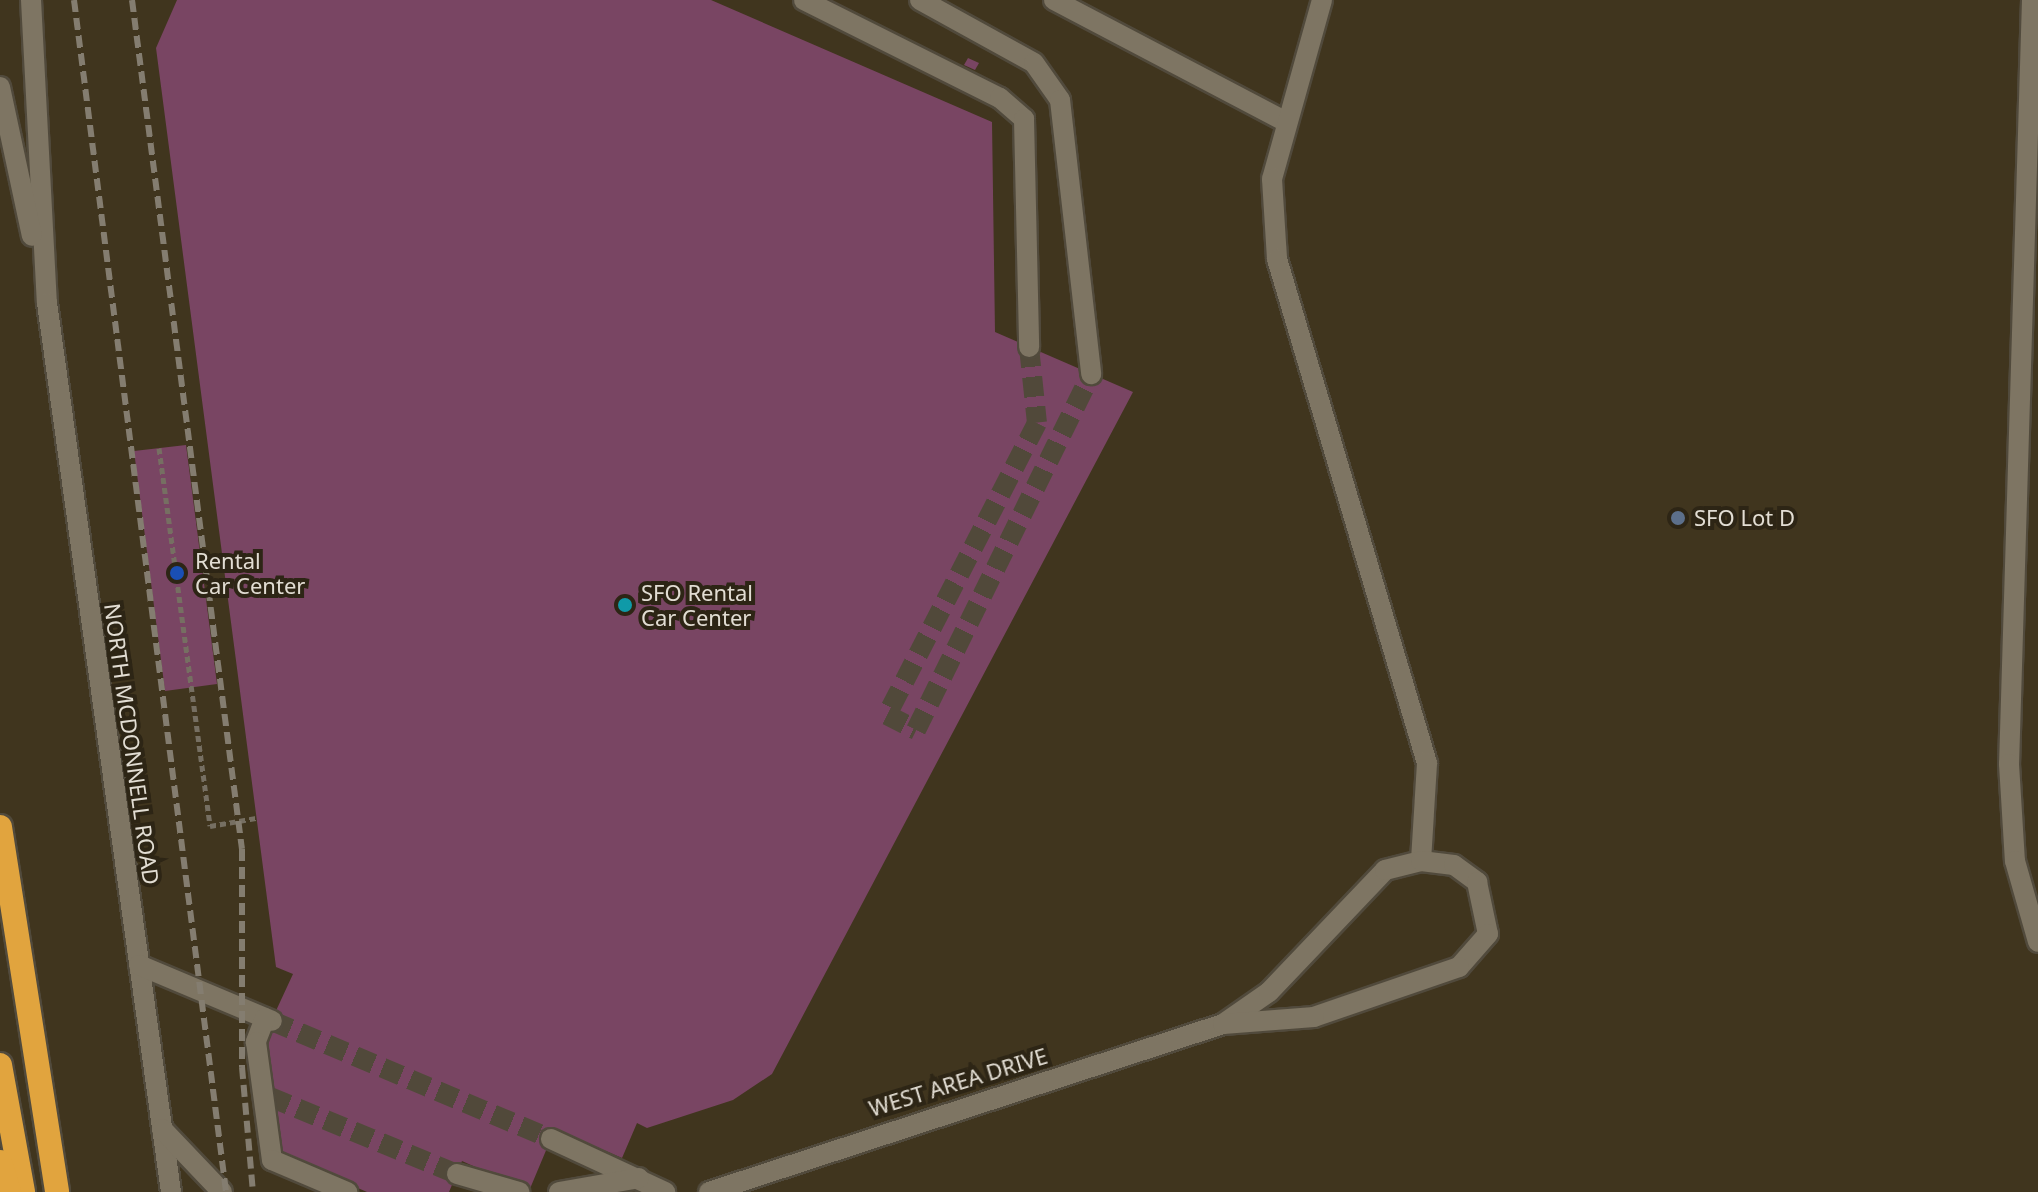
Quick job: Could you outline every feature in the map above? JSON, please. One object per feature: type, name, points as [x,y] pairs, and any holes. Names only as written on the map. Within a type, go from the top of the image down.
[{"type":"highway","points":[[0,827],[57,1192]]},
{"type":"highway","points":[[0,1065],[23,1192]]},
{"type":"highway","points":[[0,1162],[9,1192]]},
{"type":"street","name":"NORTH MCDONNELL ROAD","points":[[31,0],[47,303]]},
{"type":"street","points":[[804,0],[1000,98],[1024,119],[1029,347]]},
{"type":"street","points":[[920,0],[1034,63],[1060,100],[1091,374]]},
{"type":"street","points":[[1054,0],[1284,121]]},
{"type":"street","points":[[1322,0],[1284,121],[1272,179],[1277,259],[1427,763],[1421,861]]},
{"type":"street","points":[[2032,0],[2009,764],[2015,861],[2038,942]]},
{"type":"street","name":"NORTH MCDONNELL ROAD","points":[[0,87],[47,303],[171,1192]]},
{"type":"street","name":"WEST AREA DRIVE","points":[[709,1192],[1223,1024],[1314,1017],[1429,981],[1471,959],[1488,934],[1477,882],[1454,865],[1421,861],[1385,870],[1269,992],[1223,1024]]},
{"type":"street","points":[[139,965],[268,1019],[256,1042],[266,1095],[272,1160],[347,1192]]},
{"type":"street","points":[[162,1129],[222,1192]]},
{"type":"street","points":[[551,1139],[665,1192]]},
{"type":"street","points":[[457,1174],[519,1192]]},
{"type":"street","points":[[559,1192],[639,1178]]},
{"type":"path","points":[[159,448],[210,826],[256,818]]},
{"type":"shaded area","points":[[0,0],[2038,0],[2038,1192],[9,1192],[0,1130]]},
{"type":"building","name":"SFO Rental Car Center","points":[[177,0],[711,0],[992,122],[995,332],[1133,392],[772,1074],[733,1100],[647,1128],[637,1123],[622,1158],[555,1129],[529,1191],[462,1161],[449,1192],[367,1192],[277,1153],[262,1041],[293,974],[276,967],[156,48]]},
{"type":"building","points":[[968,58],[979,63],[975,70],[964,65]]},
{"type":"building","points":[[186,445],[217,684],[165,691],[134,451]]},
{"type":"tunnel","points":[[1029,347],[1037,423],[887,715],[916,730],[1091,374]]},
{"type":"tunnel","points":[[272,1021],[551,1139]]},
{"type":"tunnel","points":[[270,1097],[457,1174]]},
{"type":"railway","points":[[74,0],[226,1192]]},
{"type":"railway","points":[[132,0],[242,849],[242,1067],[253,1192]]},
{"type":"place","name":"SFO Lot D","points":[[1678,518]]},
{"type":"place","name":"Rental Car Center","points":[[177,573]]},
{"type":"place","name":"SFO Rental Car Center","points":[[625,605]]}]
